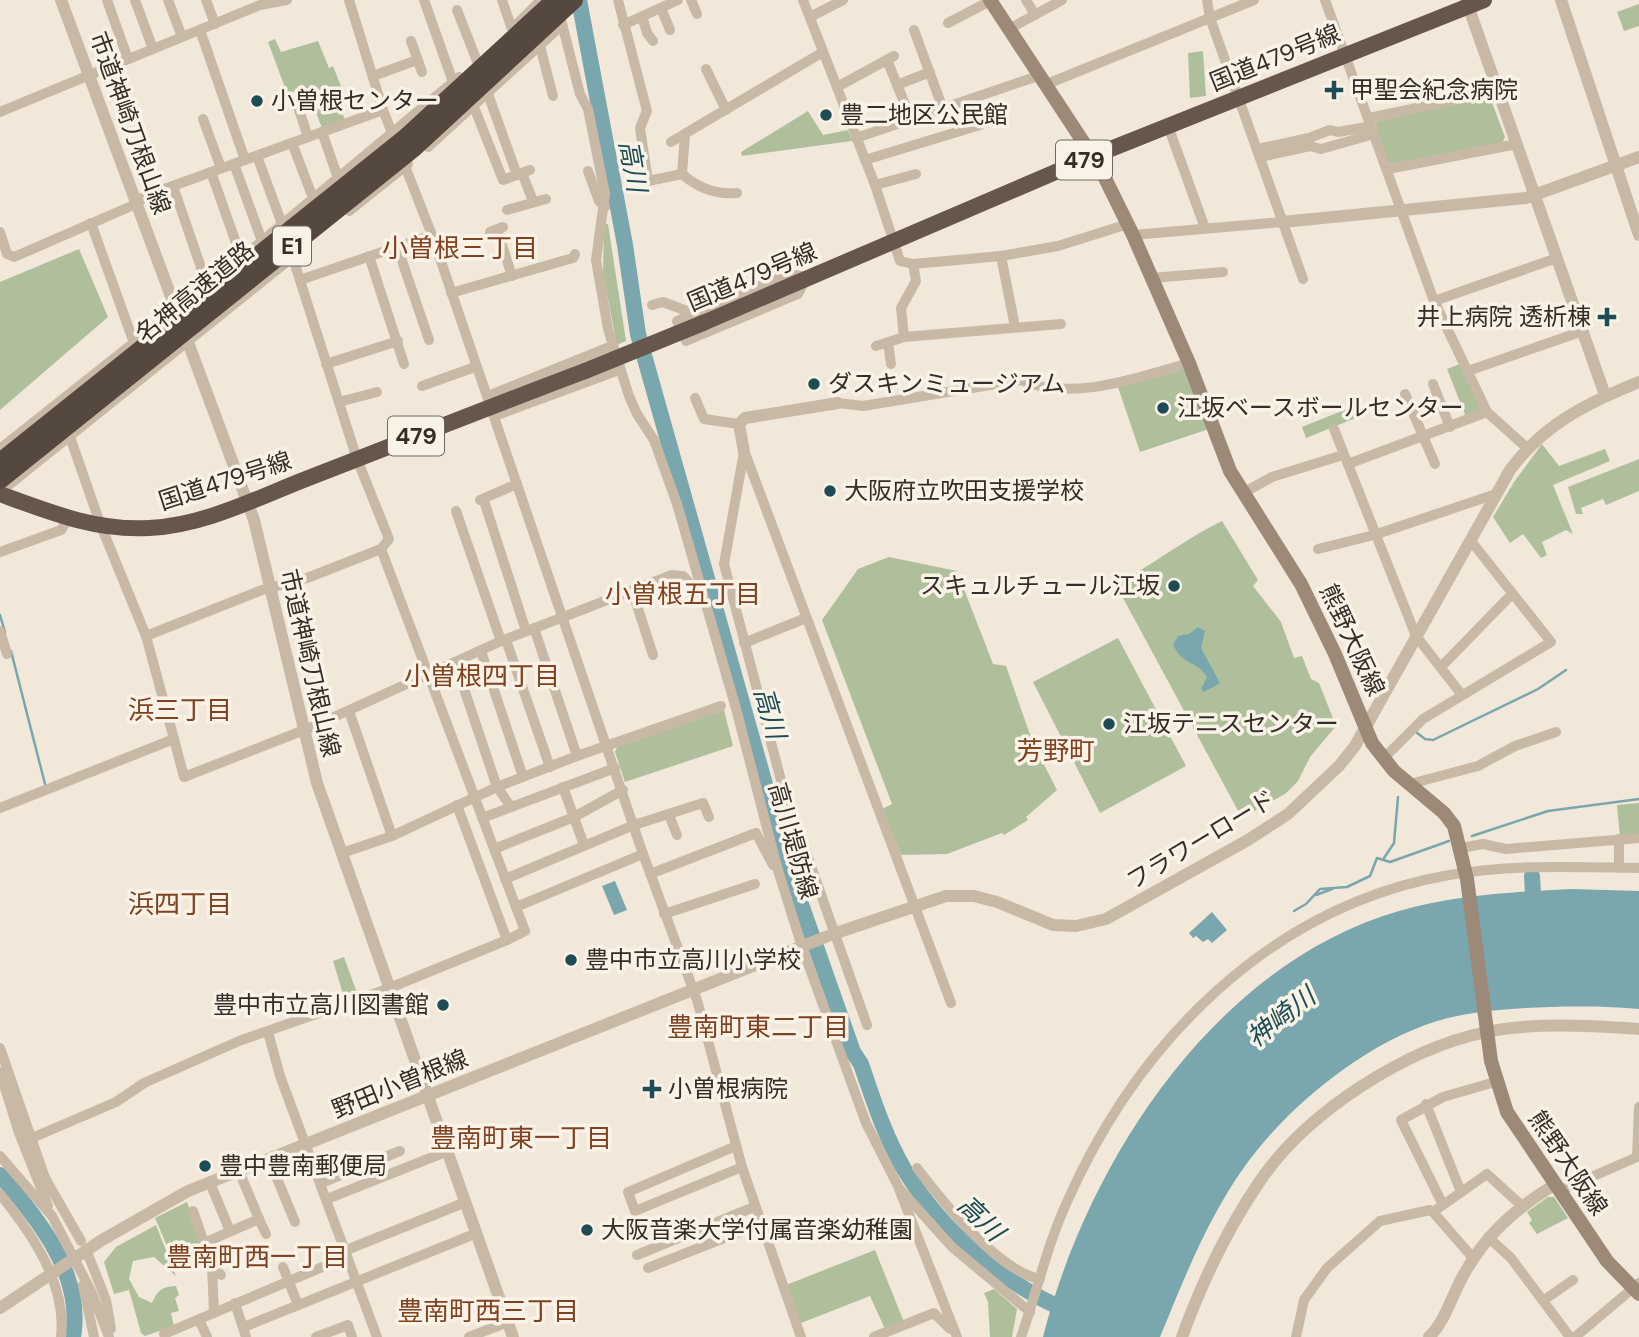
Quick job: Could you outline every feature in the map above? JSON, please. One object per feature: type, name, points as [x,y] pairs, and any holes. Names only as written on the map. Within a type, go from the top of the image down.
[{"type":"highway","name":"名神高速道路","points":[[0,462],[405,138],[556,0]]},
{"type":"highway","name":"名神高速道路","points":[[0,480],[414,148],[574,0]]},
{"type":"highway","name":"国道479号線","points":[[0,493],[24,506],[101,526],[164,527],[196,520],[584,370],[699,318],[807,277],[1093,156],[1467,3],[1484,0]]},
{"type":"highway","name":"国道479号線","points":[[0,505],[24,506]]},
{"type":"main road","name":"熊野大阪線","points":[[990,1],[1093,156],[1130,230],[1189,363],[1230,471],[1301,584],[1372,743],[1383,759],[1444,813],[1454,826],[1467,876],[1495,1082],[1517,1132],[1607,1261],[1637,1288]]},
{"type":"street","name":"市道神崎刀根山線","points":[[61,0],[247,502],[272,586],[317,783],[513,1337]]},
{"type":"street","points":[[107,0],[128,59]]},
{"type":"street","points":[[135,0],[153,49]]},
{"type":"street","points":[[168,0],[182,37]]},
{"type":"street","points":[[206,0],[215,24]]},
{"type":"street","points":[[0,112],[215,24],[259,2],[287,0]]},
{"type":"street","points":[[348,0],[383,110],[432,235],[475,367],[692,991],[754,1207],[801,1337]]},
{"type":"street","points":[[424,0],[453,82]]},
{"type":"street","points":[[502,0],[512,29]]},
{"type":"street","points":[[0,449],[392,134],[477,61],[541,0]]},
{"type":"street","name":"高川堤防線","points":[[556,0],[580,94],[588,109],[605,207],[596,260],[612,346],[637,414],[654,440],[704,598],[777,867],[802,947],[866,1123],[899,1188],[952,1247],[1030,1311]]},
{"type":"street","points":[[618,0],[647,111],[640,128],[648,181],[682,174]]},
{"type":"street","points":[[623,25],[678,0]]},
{"type":"street","points":[[691,0],[697,14]]},
{"type":"street","points":[[803,0],[865,160],[900,261],[913,264],[1001,256],[1058,247],[1130,230],[1282,222],[1535,197],[1639,158]]},
{"type":"street","points":[[810,18],[844,0]]},
{"type":"street","points":[[1027,0],[1035,15]]},
{"type":"street","points":[[1009,29],[1062,0]]},
{"type":"street","points":[[1207,0],[1210,18],[1303,279]]},
{"type":"street","points":[[856,138],[943,108],[1044,80],[1254,0]]},
{"type":"street","points":[[1325,0],[1434,301],[1487,412],[1527,448]]},
{"type":"street","points":[[1561,0],[1639,235]]},
{"type":"street","points":[[948,23],[990,1]]},
{"type":"street","points":[[1467,3],[1605,395]]},
{"type":"street","points":[[661,8],[670,30]]},
{"type":"street","points":[[457,10],[477,61]]},
{"type":"street","points":[[642,16],[647,33],[653,41]]},
{"type":"street","points":[[0,493],[406,166],[562,25]]},
{"type":"street","points":[[200,30],[245,160]]},
{"type":"street","points":[[914,30],[943,108]]},
{"type":"street","points":[[411,41],[422,72]]},
{"type":"street","points":[[540,46],[553,96]]},
{"type":"street","points":[[671,142],[823,52]]},
{"type":"street","points":[[836,87],[890,58],[897,85],[911,119]]},
{"type":"street","points":[[373,76],[417,60]]},
{"type":"street","points":[[706,69],[726,110]]},
{"type":"street","points":[[897,85],[930,72]]},
{"type":"street","points":[[1259,153],[1329,130],[1338,132],[1372,126],[1498,91]]},
{"type":"street","points":[[488,94],[533,201]]},
{"type":"street","points":[[296,101],[308,137]]},
{"type":"street","points":[[474,107],[503,180],[523,173]]},
{"type":"street","points":[[0,232],[7,254],[14,257],[136,204],[145,196],[383,110]]},
{"type":"street","points":[[203,119],[221,168]]},
{"type":"street","points":[[865,160],[981,125]]},
{"type":"street","points":[[1168,126],[1205,228]]},
{"type":"street","points":[[1259,153],[1310,146],[1321,149],[1372,126]]},
{"type":"street","points":[[322,132],[338,178]]},
{"type":"street","points":[[685,134],[682,174],[691,183],[720,194],[737,192]]},
{"type":"street","points":[[292,143],[313,198]]},
{"type":"street","points":[[1388,169],[1517,144]]},
{"type":"street","points":[[146,636],[272,586],[307,578],[381,549],[389,539],[357,459],[282,224],[257,156]]},
{"type":"street","points":[[234,164],[262,241]]},
{"type":"street","points":[[588,171],[599,201],[605,207]]},
{"type":"street","points":[[211,172],[242,257]]},
{"type":"street","points":[[874,185],[916,174]]},
{"type":"street","points":[[173,186],[207,285]]},
{"type":"street","points":[[507,210],[546,199]]},
{"type":"street","points":[[91,223],[134,342]]},
{"type":"street","points":[[496,230],[512,276]]},
{"type":"street","points":[[300,279],[432,235]]},
{"type":"street","points":[[397,247],[429,341]]},
{"type":"street","points":[[451,293],[573,258],[575,254]]},
{"type":"street","points":[[369,256],[404,364]]},
{"type":"street","points":[[1001,256],[1015,327]]},
{"type":"street","points":[[1434,301],[1556,258]]},
{"type":"street","points":[[904,337],[901,308],[916,281],[913,264]]},
{"type":"street","points":[[1152,278],[1223,272]]},
{"type":"street","points":[[699,318],[677,321],[686,341],[797,294],[807,277]]},
{"type":"street","points":[[652,305],[663,302],[699,318]]},
{"type":"street","points":[[876,346],[904,337],[1061,324]]},
{"type":"street","points":[[1468,372],[1583,331]]},
{"type":"street","points":[[326,364],[398,341]]},
{"type":"street","points":[[888,342],[891,364]]},
{"type":"street","points":[[489,407],[493,394],[612,346]]},
{"type":"street","points":[[739,424],[745,418],[838,403],[863,406],[1020,380],[1042,389],[1116,383],[1189,363]]},
{"type":"street","points":[[422,386],[475,367]]},
{"type":"street","points":[[489,407],[500,414],[619,370]]},
{"type":"street","name":"フラワーロード","points":[[833,934],[946,896],[975,897],[998,902],[1032,919],[1053,925],[1076,926],[1106,919],[1248,840],[1288,814],[1339,766],[1366,726],[1496,494],[1527,448],[1569,413],[1639,382]]},
{"type":"street","points":[[1433,384],[1450,427]]},
{"type":"street","points":[[339,402],[377,392]]},
{"type":"street","points":[[1405,394],[1435,464]]},
{"type":"street","points":[[695,398],[704,419],[739,424]]},
{"type":"street","points":[[1243,493],[1272,477],[1423,437],[1487,412]]},
{"type":"street","points":[[739,424],[744,452],[912,906],[951,1003]]},
{"type":"street","points":[[1334,429],[1416,636],[1462,695]]},
{"type":"street","points":[[70,436],[101,526],[146,636],[184,777],[303,731],[503,641],[672,575],[683,576],[704,598]]},
{"type":"street","points":[[744,452],[724,564],[782,784],[867,1025]]},
{"type":"street","points":[[517,484],[483,502],[577,756]]},
{"type":"street","points":[[1318,549],[1374,535],[1496,494]]},
{"type":"street","points":[[456,511],[550,767]]},
{"type":"street","points":[[0,552],[61,530],[68,519]]},
{"type":"street","points":[[1383,759],[1423,719],[1551,642],[1471,541]]},
{"type":"street","points":[[32,1138],[116,1102],[144,1083],[239,1041],[390,987],[525,931],[381,549]]},
{"type":"street","points":[[632,590],[653,655]]},
{"type":"street","points":[[1441,667],[1512,594]]},
{"type":"street","points":[[744,643],[807,618]]},
{"type":"street","points":[[0,631],[7,654]]},
{"type":"street","points":[[481,651],[523,777]]},
{"type":"street","points":[[455,662],[497,787],[511,807]]},
{"type":"street","points":[[342,853],[392,836],[497,787],[721,706]]},
{"type":"street","points":[[349,711],[392,836]]},
{"type":"street","points":[[1410,784],[1478,766],[1515,746],[1556,732]]},
{"type":"street","points":[[0,808],[174,739]]},
{"type":"street","points":[[482,818],[615,768]]},
{"type":"street","points":[[563,788],[584,845]]},
{"type":"street","points":[[494,849],[574,817],[623,790]]},
{"type":"street","points":[[505,879],[634,825],[703,803],[709,817]]},
{"type":"street","points":[[457,805],[507,940]]},
{"type":"street","points":[[669,815],[677,835]]},
{"type":"street","points":[[650,874],[756,833],[766,856],[777,867]]},
{"type":"street","points":[[1461,848],[1483,844],[1507,849],[1639,838]]},
{"type":"street","points":[[1619,839],[1619,868]]},
{"type":"street","points":[[516,907],[643,854]]},
{"type":"street","points":[[1021,1337],[1067,1202],[1121,1100],[1162,1046],[1205,1000],[1246,964],[1320,917],[1398,887],[1467,876],[1639,868]]},
{"type":"street","points":[[664,914],[755,884]]},
{"type":"street","name":"野田小曽根線","points":[[0,1308],[145,1213],[210,1182],[833,934]]},
{"type":"street","points":[[1182,1337],[1196,1299],[1227,1234],[1261,1179],[1303,1133],[1353,1093],[1404,1061],[1487,1029],[1591,1026],[1639,1029]]},
{"type":"street","points":[[268,1032],[280,1076],[377,1337]]},
{"type":"street","points":[[1,1050],[45,1178],[81,1241]]},
{"type":"street","points":[[0,1066],[1,1050]]},
{"type":"street","points":[[0,1072],[19,1133],[52,1216],[80,1275],[92,1293],[110,1337]]},
{"type":"street","points":[[1443,1205],[1401,1120],[1426,1104],[1495,1082]]},
{"type":"street","points":[[1426,1104],[1461,1192]]},
{"type":"street","points":[[1429,1337],[1438,1326],[1473,1258],[1488,1237],[1522,1206],[1554,1185],[1564,1189],[1638,1157],[1639,1107]]},
{"type":"street","points":[[736,1146],[628,1192],[635,1211],[742,1167]]},
{"type":"street","points":[[321,1183],[400,1151]]},
{"type":"street","points":[[327,1199],[448,1152]]},
{"type":"street","points":[[0,1156],[52,1216]]},
{"type":"street","points":[[269,1159],[295,1222]]},
{"type":"street","points":[[917,1168],[976,1236],[1001,1258],[1039,1280]]},
{"type":"street","points":[[239,1171],[265,1234]]},
{"type":"street","points":[[1433,1212],[1487,1174],[1522,1206]]},
{"type":"street","points":[[210,1182],[230,1231]]},
{"type":"street","points":[[899,1188],[902,1203],[957,1337]]},
{"type":"street","points":[[0,1194],[31,1233],[51,1273],[63,1320],[61,1337]]},
{"type":"street","points":[[161,1336],[466,1202]]},
{"type":"street","points":[[637,1255],[754,1207]]},
{"type":"street","points":[[1296,1337],[1304,1300],[1313,1284],[1344,1252],[1384,1220],[1430,1210],[1473,1258]]},
{"type":"street","points":[[193,1211],[212,1266],[214,1313]]},
{"type":"street","points":[[204,1243],[259,1219]]},
{"type":"street","points":[[648,1268],[760,1224]]},
{"type":"street","points":[[235,1303],[245,1332],[298,1305],[477,1233]]},
{"type":"street","points":[[1488,1237],[1511,1258],[1572,1337],[1637,1288]]},
{"type":"street","points":[[89,1257],[106,1300],[110,1337]]},
{"type":"street","points":[[212,1266],[221,1275]]},
{"type":"street","points":[[283,1267],[298,1305]]},
{"type":"street","points":[[80,1275],[94,1337]]},
{"type":"street","points":[[1544,1300],[1573,1280]]},
{"type":"street","points":[[874,1337],[934,1313],[957,1337]]},
{"type":"street","points":[[199,1320],[206,1337]]},
{"type":"street","points":[[469,1337],[508,1322]]},
{"type":"street","points":[[316,1337],[348,1325],[352,1337]]},
{"type":"green space","points":[[1639,4],[1639,26],[1624,31],[1617,12]]},
{"type":"green space","points":[[275,39],[281,52],[318,41],[329,68],[333,66],[344,94],[336,97],[345,120],[322,128],[307,89],[287,93],[268,42]]},
{"type":"green space","points":[[1203,51],[1206,96],[1190,98],[1188,53]]},
{"type":"green space","points":[[1487,98],[1491,100],[1505,137],[1502,143],[1393,165],[1388,162],[1374,125],[1378,120]]},
{"type":"green space","points":[[808,111],[823,135],[848,130],[852,141],[742,156],[741,152]]},
{"type":"green space","points":[[604,224],[608,224],[626,341],[617,345],[603,274]]},
{"type":"green space","points":[[79,249],[108,317],[0,410],[0,282]]},
{"type":"green space","points":[[1460,364],[1481,407],[1480,412],[1466,417],[1447,369]]},
{"type":"green space","name":"江坂ベースボールセンター","points":[[1183,369],[1187,372],[1209,429],[1140,452],[1118,387]]},
{"type":"green space","points":[[1354,406],[1358,417],[1306,438],[1302,427]]},
{"type":"green space","points":[[1542,444],[1559,466],[1605,449],[1610,461],[1553,485],[1573,534],[1566,530],[1542,542],[1547,555],[1541,558],[1523,534],[1510,543],[1493,517],[1511,487],[1515,485],[1511,486]]},
{"type":"green space","points":[[1639,459],[1639,491],[1606,505],[1603,499],[1581,508],[1583,514],[1576,514],[1568,487]]},
{"type":"green space","points":[[1222,521],[1258,580],[1253,586],[1281,622],[1294,658],[1302,656],[1311,679],[1319,683],[1336,726],[1310,757],[1298,781],[1285,794],[1242,818],[1116,585]]},
{"type":"green space","points":[[889,557],[957,571],[993,664],[1006,666],[1033,743],[1057,790],[1026,817],[1028,820],[1004,835],[1002,833],[947,854],[901,855],[882,809],[892,804],[822,620],[858,569]]},
{"type":"green space","name":"江坂テニスセンター","points":[[1118,638],[1186,766],[1100,813],[1033,682]]},
{"type":"green space","points":[[724,710],[733,746],[625,782],[615,752],[617,747]]},
{"type":"green space","points":[[1639,803],[1639,836],[1620,838],[1617,805]]},
{"type":"green space","points":[[344,957],[357,993],[344,997],[333,961]]},
{"type":"green space","points":[[1548,1197],[1554,1197],[1568,1218],[1537,1234],[1529,1223],[1532,1220],[1527,1212]]},
{"type":"green space","points":[[187,1202],[204,1248],[172,1258],[155,1218]]},
{"type":"green space","points":[[156,1225],[176,1276],[154,1257],[133,1261],[129,1279],[139,1297],[152,1303],[161,1290],[176,1286],[179,1295],[175,1298],[179,1311],[171,1313],[174,1326],[145,1336],[141,1333],[129,1290],[114,1294],[104,1262],[116,1247]]},
{"type":"green space","points":[[875,1250],[904,1322],[885,1329],[870,1296],[801,1323],[786,1285]]},
{"type":"green space","points":[[994,1289],[1017,1309],[1012,1337],[990,1337],[988,1302],[984,1293]]},
{"type":"water","points":[[1198,627],[1205,631],[1201,648],[1220,683],[1204,692],[1201,689],[1207,677],[1203,671],[1182,657],[1173,645],[1178,636],[1189,634]]},
{"type":"water","points":[[615,881],[627,910],[614,915],[602,886]]},
{"type":"water","name":"神崎川","points":[[1572,889],[1639,891],[1639,1009],[1569,1006],[1491,1011],[1448,1018],[1391,1040],[1363,1056],[1309,1097],[1285,1119],[1245,1166],[1208,1227],[1160,1337],[1043,1337],[1064,1270],[1092,1204],[1127,1139],[1169,1078],[1217,1023],[1272,975],[1333,937],[1399,911],[1463,898]]},
{"type":"water","points":[[1212,912],[1227,930],[1212,943],[1208,939],[1203,942],[1196,936],[1193,938],[1189,933]]},
{"type":"waterway","name":"高川","points":[[579,0],[625,245],[638,334],[790,873],[853,1052],[861,1064],[897,1157],[937,1214],[956,1235],[1000,1272],[1023,1288],[1073,1313]]},
{"type":"waterway","points":[[0,615],[5,632]]},
{"type":"waterway","points":[[11,651],[45,784]]},
{"type":"waterway","points":[[1416,732],[1425,739],[1433,740],[1538,689],[1566,670]]},
{"type":"waterway","points":[[1384,858],[1394,843],[1398,797]]},
{"type":"waterway","points":[[1472,836],[1548,811],[1639,799]]},
{"type":"waterway","points":[[1294,911],[1306,904],[1320,889],[1347,887],[1370,876],[1377,858],[1390,862],[1449,841]]},
{"type":"waterway","points":[[1532,876],[1534,912]]},
{"type":"waterway","points":[[1316,895],[1332,889]]},
{"type":"waterway","points":[[0,1175],[43,1229],[65,1270],[75,1314],[73,1337]]},
{"type":"place","name":"甲聖会紀念病院","points":[[1334,90]]},
{"type":"place","name":"小曽根センター","points":[[257,101]]},
{"type":"place","name":"豊二地区公民館","points":[[826,115]]},
{"type":"place","name":"井上病院 透析棟","points":[[1607,317]]},
{"type":"place","name":"ダスキンミュージアム","points":[[814,384]]},
{"type":"place","name":"江坂ベースボールセンター","points":[[1163,408]]},
{"type":"place","name":"大阪府立吹田支援学校","points":[[830,491]]},
{"type":"place","name":"スキュルチュール江坂","points":[[1174,586]]},
{"type":"place","name":"江坂テニスセンター","points":[[1109,724]]},
{"type":"place","name":"豊中市立高川小学校","points":[[571,960]]},
{"type":"place","name":"豊中市立高川図書館","points":[[443,1005]]},
{"type":"place","name":"小曽根病院","points":[[652,1089]]},
{"type":"place","name":"豊中豊南郵便局","points":[[205,1166]]},
{"type":"place","name":"大阪音楽大学付属音楽幼稚園","points":[[587,1230]]},
{"type":"district","name":"小曽根三丁目","points":[[460,248]]},
{"type":"district","name":"小曽根五丁目","points":[[683,594]]},
{"type":"district","name":"小曽根四丁目","points":[[482,676]]},
{"type":"district","name":"浜三丁目","points":[[180,710]]},
{"type":"district","name":"芳野町","points":[[1056,751]]},
{"type":"district","name":"浜四丁目","points":[[180,904]]},
{"type":"district","name":"豊南町東二丁目","points":[[758,1027]]},
{"type":"district","name":"豊南町東一丁目","points":[[521,1138]]},
{"type":"district","name":"豊南町西一丁目","points":[[257,1257]]},
{"type":"district","name":"豊南町西三丁目","points":[[488,1311]]}]
